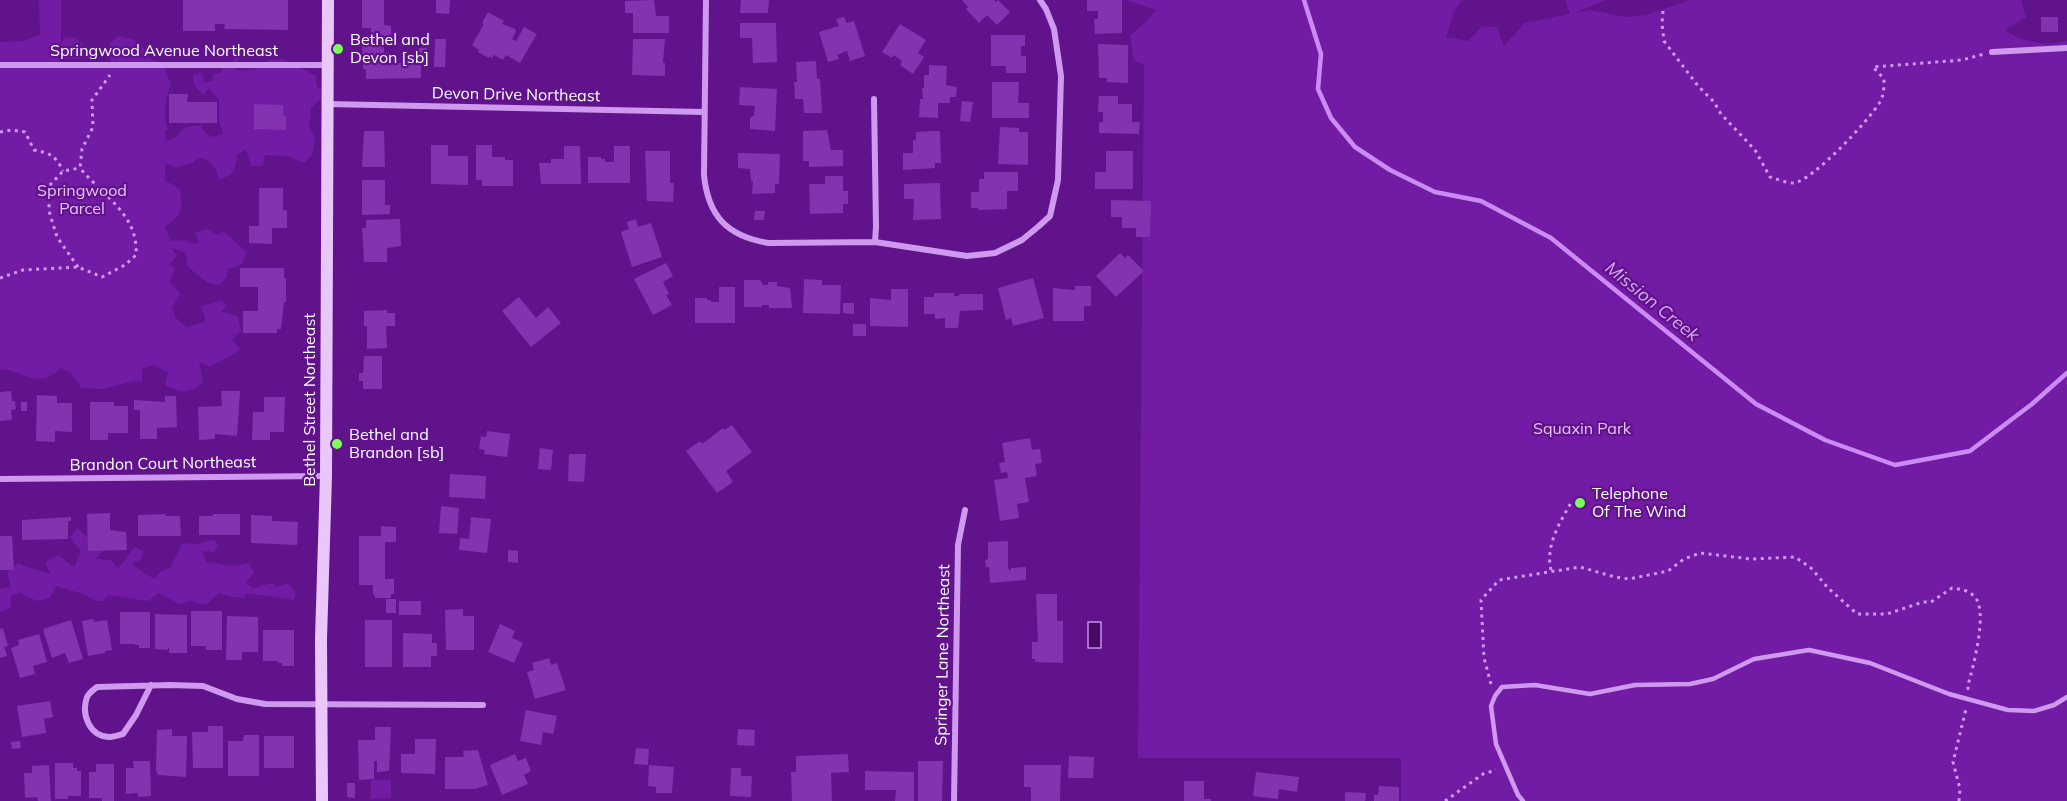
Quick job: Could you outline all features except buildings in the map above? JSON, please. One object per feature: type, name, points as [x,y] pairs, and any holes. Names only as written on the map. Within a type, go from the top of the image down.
[{"type":"street","name":"Bethel Street Northeast","points":[[322,801],[321,639],[326,476],[328,0]]},
{"type":"street","points":[[706,0],[704,112],[706,190],[709,203],[716,215],[736,234],[768,243],[875,242],[967,256],[995,253],[1023,240],[1050,216],[1056,196],[1059,171],[1061,76],[1054,29],[1040,0]]},
{"type":"street","points":[[1992,52],[2067,48]]},
{"type":"street","name":"Springwood Avenue Northeast","points":[[0,65],[328,65]]},
{"type":"street","points":[[874,99],[875,242]]},
{"type":"street","name":"Devon Drive Northeast","points":[[327,104],[704,112]]},
{"type":"street","name":"Brandon Court Northeast","points":[[0,479],[326,476]]},
{"type":"street","name":"Springer Lane Northeast","points":[[954,801],[958,545],[965,510]]},
{"type":"street","points":[[151,685],[123,734],[109,737],[102,735],[94,732],[86,722],[85,709],[88,695],[97,687],[151,685],[203,686],[237,699],[265,704],[483,705]]},
{"type":"lane","points":[[1523,801],[1518,795],[1496,744],[1491,706],[1502,687],[1535,685],[1572,693],[1590,694],[1635,685],[1690,684],[1713,679],[1754,659],[1809,650],[1870,663],[1968,700],[2008,710],[2034,711],[2055,705],[2067,697]]},
{"type":"path","points":[[1663,11],[1664,40],[1681,65],[1714,102],[1728,122],[1755,150],[1770,177],[1792,183],[1805,180],[1825,163],[1870,116],[1881,100],[1884,79],[1873,67],[1962,60],[1992,52]]},
{"type":"path","points":[[80,168],[82,149],[93,127],[92,100],[97,90],[119,65]]},
{"type":"path","points":[[0,132],[11,130],[25,132],[34,150],[52,154],[58,159],[63,171]]},
{"type":"path","points":[[78,267],[57,237],[49,211],[50,186],[63,171],[80,168]]},
{"type":"path","points":[[0,278],[23,270],[78,267],[102,277],[125,265],[136,255],[136,243],[131,224],[113,201],[80,168]]},
{"type":"path","points":[[1551,570],[1549,560],[1554,538],[1572,501]]},
{"type":"path","points":[[1495,696],[1484,658],[1481,600],[1499,580],[1581,567],[1615,578],[1629,579],[1668,571],[1684,558],[1700,553],[1751,559],[1795,557],[1811,568],[1828,588],[1857,614],[1887,614],[1923,602],[1931,602],[1952,588],[1963,590],[1976,597],[1980,608],[1979,645],[1968,685],[1968,700],[1953,762],[1960,789],[1959,801]]},
{"type":"path","points":[[1445,801],[1483,774],[1506,767]]},
{"type":"green space","name":"Springwood Parcel","points":[[39,0],[61,0],[61,46],[64,38],[74,37],[86,50],[79,59],[64,59],[60,63],[111,63],[108,55],[109,45],[118,36],[135,41],[154,61],[166,63],[166,73],[171,83],[165,106],[168,129],[165,130],[166,141],[176,137],[184,128],[200,125],[212,137],[223,134],[219,121],[219,100],[209,88],[203,95],[194,85],[193,75],[201,73],[205,83],[212,81],[214,74],[222,72],[221,68],[231,67],[235,57],[231,52],[236,48],[245,49],[248,55],[238,60],[235,70],[258,68],[269,60],[283,59],[316,76],[316,85],[321,90],[321,99],[310,108],[309,127],[315,138],[312,155],[304,163],[288,156],[265,155],[263,166],[251,166],[246,149],[237,155],[233,171],[219,180],[212,164],[203,158],[198,157],[194,163],[177,167],[165,164],[165,180],[180,190],[181,197],[180,212],[165,227],[171,241],[185,240],[193,244],[199,242],[195,233],[207,229],[218,235],[223,231],[247,252],[242,264],[228,269],[227,276],[220,285],[207,282],[188,267],[185,252],[171,248],[177,255],[170,265],[175,269],[169,282],[181,294],[172,307],[175,317],[186,327],[205,322],[205,316],[200,307],[221,300],[227,305],[221,312],[238,317],[241,331],[232,339],[240,350],[210,367],[199,362],[203,382],[189,391],[176,390],[165,385],[168,372],[153,365],[142,369],[142,382],[135,381],[101,389],[81,388],[70,372],[61,368],[52,375],[37,379],[0,369],[0,42],[23,41],[40,34]]},
{"type":"green space","name":"Squaxin Park","points":[[1126,0],[1462,0],[1454,12],[1446,37],[1468,41],[1482,26],[1497,27],[1504,46],[1525,23],[1570,14],[1565,0],[1606,0],[1574,13],[1590,10],[1626,17],[1646,15],[1690,0],[2021,0],[2026,17],[2005,30],[2020,38],[2035,42],[2067,41],[2067,801],[1401,801],[1401,758],[1138,758],[1144,65],[1134,60],[1130,36],[1156,10]]},
{"type":"green space","points":[[77,528],[87,537],[98,537],[103,551],[95,559],[111,560],[118,569],[134,547],[143,551],[141,560],[131,564],[154,579],[161,571],[170,568],[182,543],[195,544],[214,540],[219,545],[214,552],[202,551],[207,562],[233,566],[249,563],[254,573],[245,583],[253,588],[272,583],[277,587],[288,583],[296,593],[294,600],[246,593],[244,598],[233,597],[219,593],[206,605],[191,601],[179,604],[159,593],[148,601],[108,595],[102,601],[95,601],[86,595],[56,586],[50,598],[37,601],[20,593],[11,596],[11,607],[0,612],[0,589],[11,587],[7,573],[18,563],[51,575],[45,562],[58,555],[74,567],[81,551],[70,537]]},
{"type":"green space","points":[[371,780],[391,780],[391,798],[371,799]]},
{"type":"shaded area","points":[[1088,622],[1101,622],[1101,648],[1088,648]]},
{"type":"waterway","name":"Mission Creek","points":[[1304,0],[1321,54],[1318,89],[1331,118],[1355,147],[1390,170],[1435,192],[1481,201],[1551,238],[1756,404],[1825,440],[1895,465],[1970,451],[2032,404],[2067,373]]},
{"type":"place","name":"Bethel and Devon [sb]","points":[[338,49]]},
{"type":"place","name":"Bethel and Brandon [sb]","points":[[337,444]]},
{"type":"place","name":"Telephone Of The Wind","points":[[1580,503]]}]
